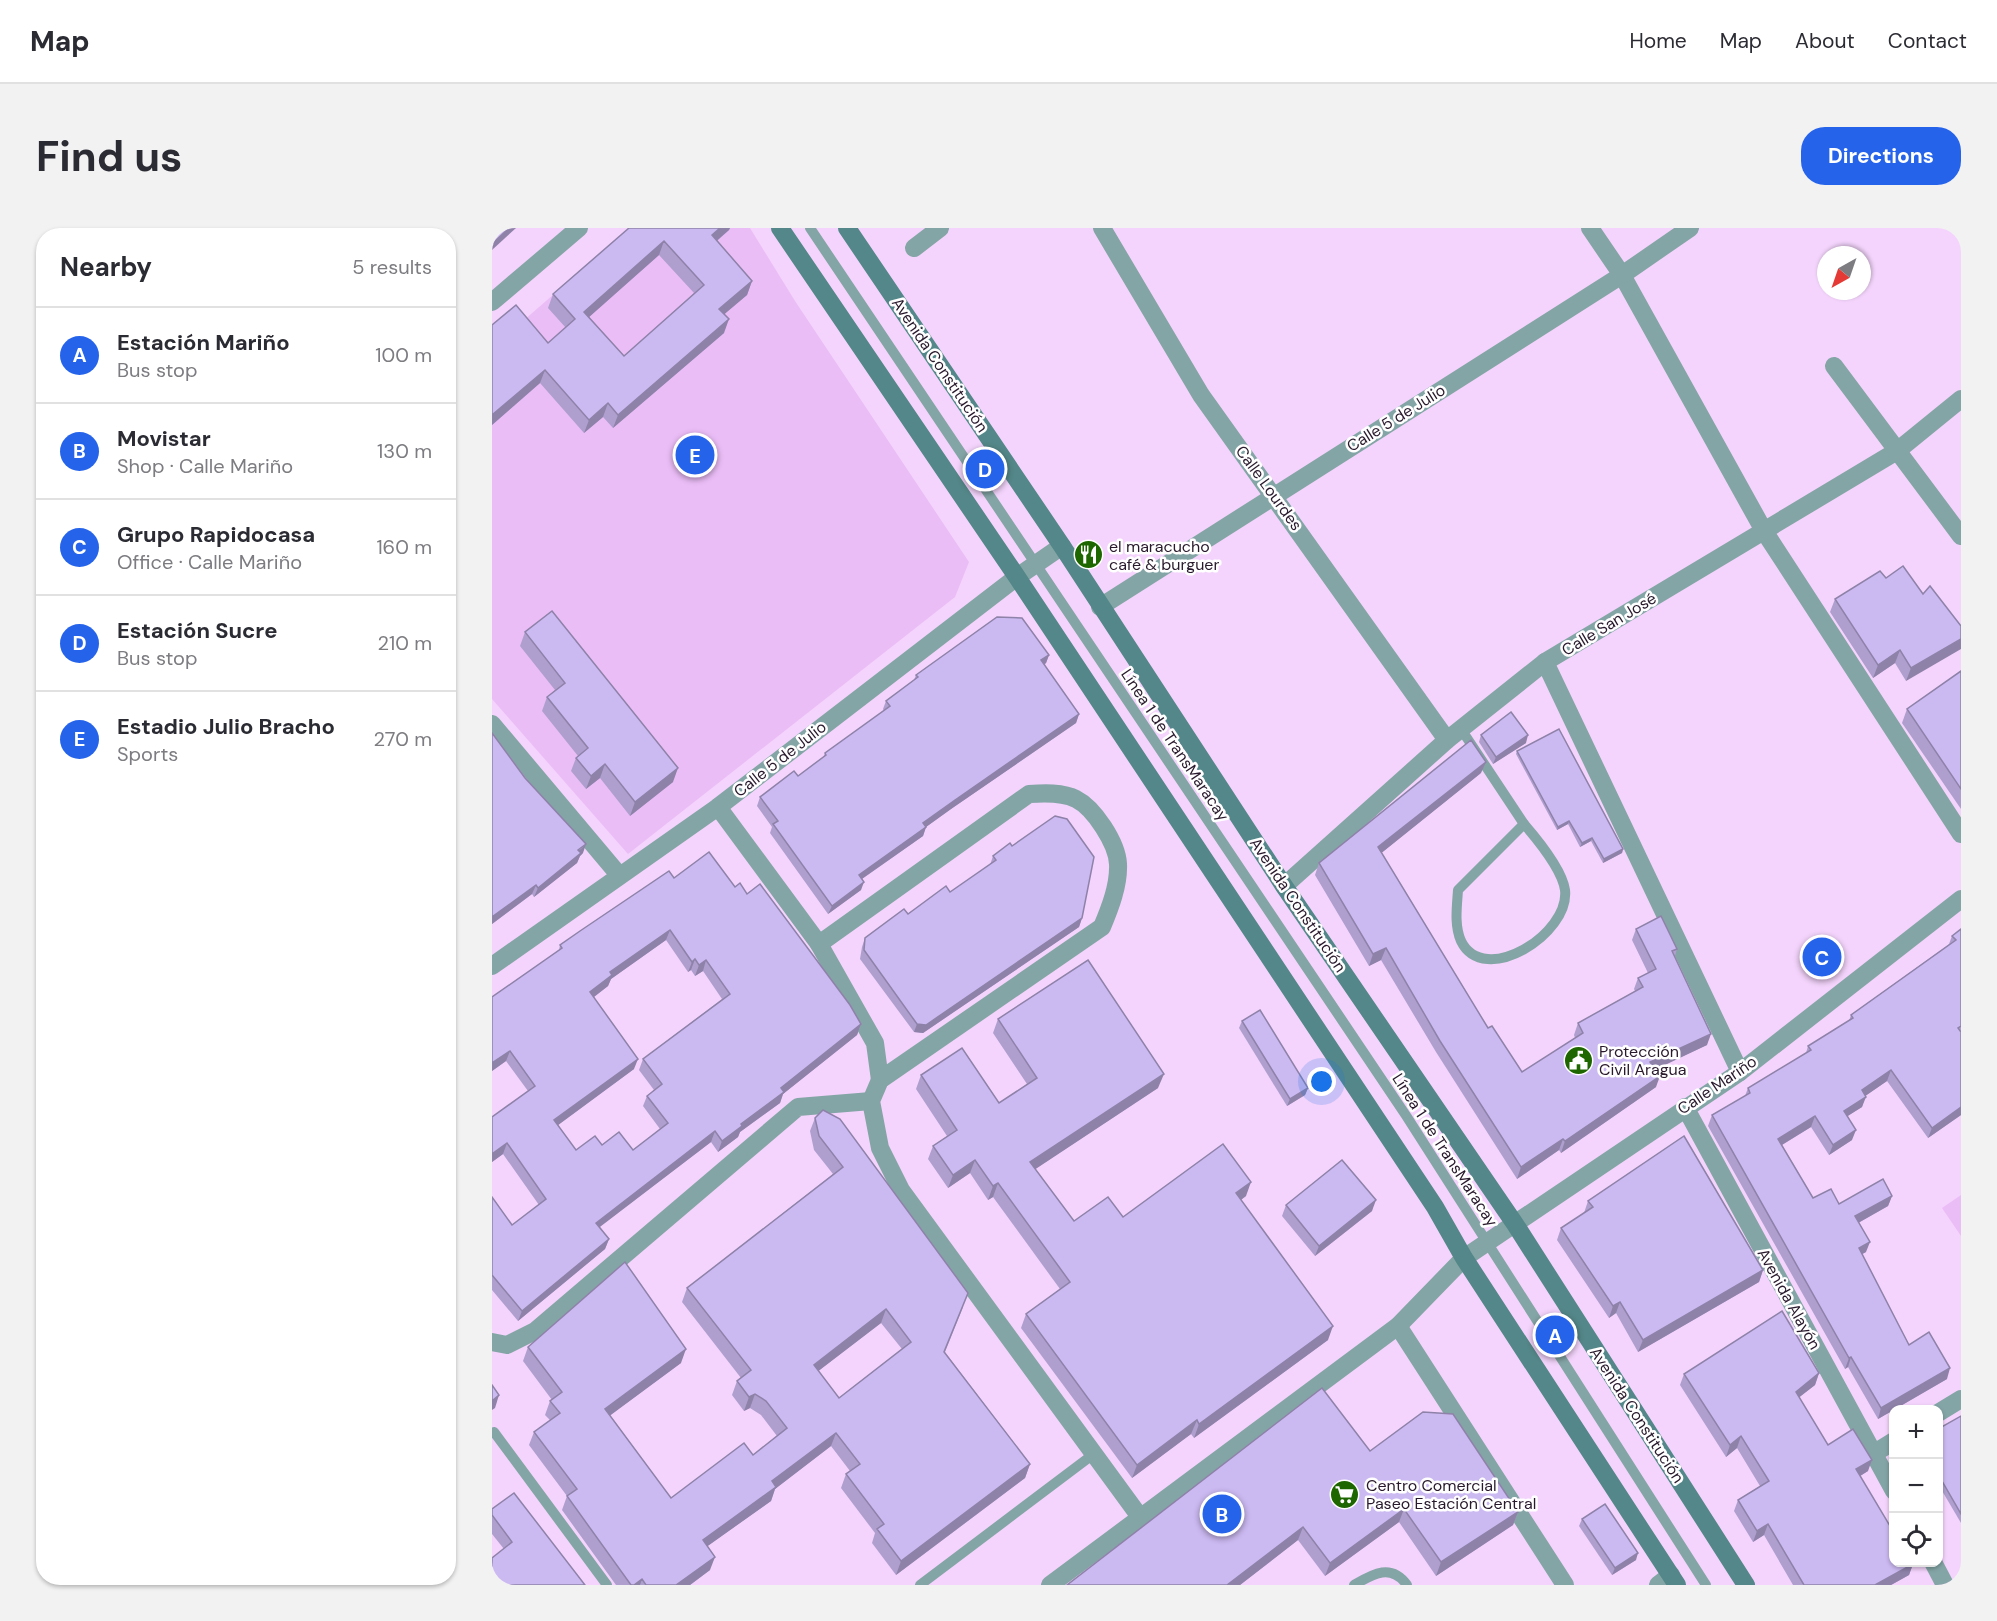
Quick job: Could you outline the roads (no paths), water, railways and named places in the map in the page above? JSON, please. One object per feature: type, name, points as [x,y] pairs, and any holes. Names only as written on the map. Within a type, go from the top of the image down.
[{"type":"street","points":[[492,302],[579,228]]},
{"type":"street","points":[[780,228],[1017,576],[1435,1207],[1464,1258],[1669,1582]]},
{"type":"street","name":"Avenida Constitución","points":[[847,228],[1062,546],[1284,886],[1515,1224],[1746,1585]]},
{"type":"street","points":[[914,248],[940,228]]},
{"type":"street","name":"Calle Lourdes","points":[[1102,228],[1201,395],[1454,734]]},
{"type":"street","points":[[1590,228],[1622,275],[1764,531],[1961,834]]},
{"type":"street","name":"Calle 5 de Julio","points":[[1100,607],[1622,275],[1690,228]]},
{"type":"street","points":[[1834,366],[1961,536]]},
{"type":"street","name":"Calle San José","points":[[1284,886],[1454,734],[1545,662],[1897,451],[1961,399]]},
{"type":"street","name":"Calle 5 de Julio","points":[[492,966],[618,875],[718,807],[1017,576],[1062,546]]},
{"type":"street","points":[[1545,662],[1740,1072]]},
{"type":"street","points":[[492,724],[618,875]]},
{"type":"street","points":[[819,944],[1029,794],[1048,793],[1076,799],[1103,824],[1118,862],[1113,900],[1102,927],[879,1080]]},
{"type":"street","points":[[718,807],[819,944],[875,1043],[879,1080],[871,1101],[880,1148],[901,1190],[1140,1517],[1050,1585]]},
{"type":"street","name":"Calle Mariño","points":[[1140,1517],[1398,1326],[1464,1258],[1684,1107],[1740,1072],[1961,899]]},
{"type":"street","points":[[500,1344],[536,1332],[798,1107],[871,1101]]},
{"type":"street","name":"Avenida Alayón","points":[[1684,1107],[1889,1483]]},
{"type":"street","points":[[1398,1326],[1565,1585]]},
{"type":"street","points":[[1943,1410],[1961,1399]]},
{"type":"street","points":[[1874,1454],[1889,1445]]},
{"type":"street","points":[[1935,1567],[1945,1585]]},
{"type":"lane","name":"Línea 1 de TransMaracay","points":[[810,228],[1407,1117],[1706,1585]]},
{"type":"lane","points":[[1454,734],[1524,824],[1546,848],[1565,890],[1557,923],[1536,941],[1509,957],[1484,959],[1471,953],[1461,941],[1456,920],[1458,890],[1524,824]]},
{"type":"lane","points":[[494,1432],[606,1585]]},
{"type":"lane","points":[[920,1585],[1095,1453]]},
{"type":"lane","points":[[1354,1585],[1374,1573],[1387,1570],[1401,1577],[1407,1585]]},
{"type":"place","name":"Estadio Julio Bracho","points":[[695,455]]},
{"type":"place","name":"Estación Sucre","points":[[985,469]]},
{"type":"place","name":"el maracucho café & burguer","points":[[1088,555]]},
{"type":"place","name":"Grupo Rapidocasa","points":[[1822,957]]},
{"type":"place","name":"Protección Civil Aragua","points":[[1578,1060]]},
{"type":"place","name":"Estación Mariño","points":[[1555,1335]]},
{"type":"place","name":"Centro Comercial Paseo Estación Central","points":[[1345,1494]]},
{"type":"place","name":"Movistar","points":[[1222,1514]]}]
